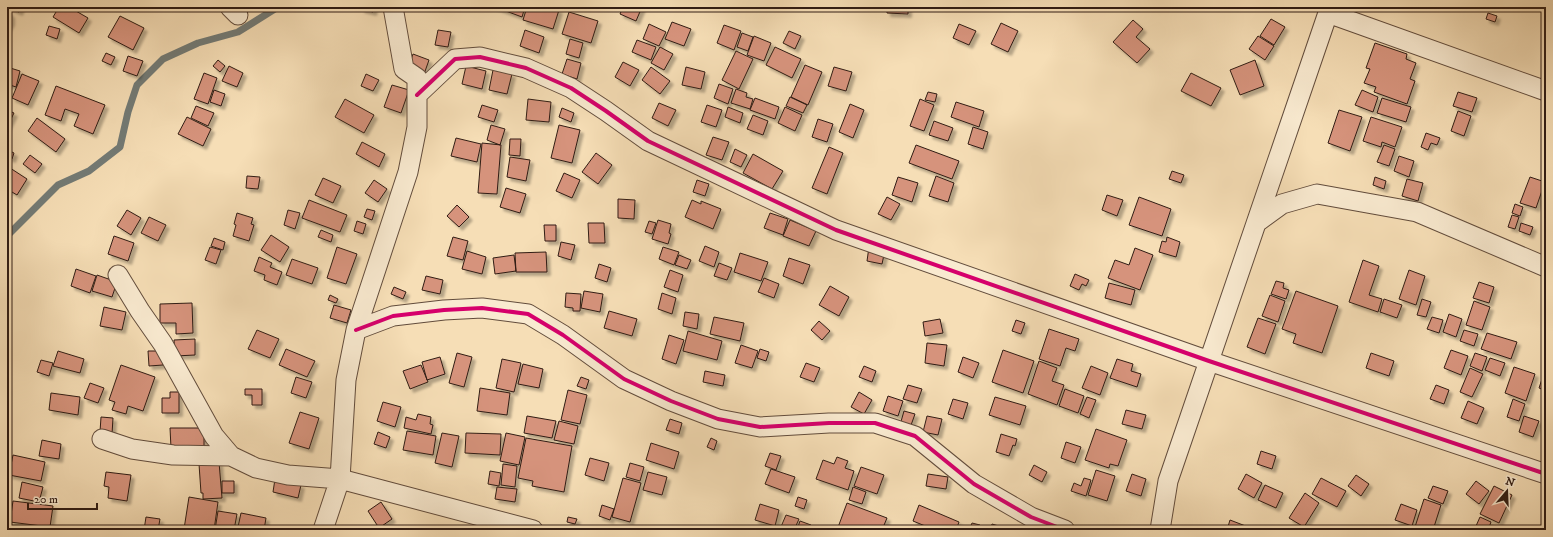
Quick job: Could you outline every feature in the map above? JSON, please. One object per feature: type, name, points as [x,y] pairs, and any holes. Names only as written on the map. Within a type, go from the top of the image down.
[{"type":"street","points":[[323,530],[340,479],[346,380],[356,330],[408,172],[417,127],[418,78],[404,70],[393,7]]},
{"type":"street","points":[[1160,530],[1168,481],[1329,10],[1546,90]]},
{"type":"street","points":[[417,94],[455,60],[480,57],[526,68],[571,88],[648,141],[836,230],[1209,361],[1546,474]]},
{"type":"street","points":[[1256,223],[1282,204],[1317,194],[1417,212],[1546,267]]},
{"type":"street","points":[[118,274],[140,311],[163,344],[214,436],[231,456],[256,468],[288,475],[340,479],[533,530]]},
{"type":"street","points":[[356,330],[393,316],[444,310],[482,308],[528,314],[563,335],[624,379],[671,402],[718,420],[760,427],[875,424],[915,436],[974,484],[1031,517],[1064,530]]},
{"type":"street","points":[[102,439],[132,450],[173,456],[231,456]]},
{"type":"building","points":[[8,7],[21,7],[19,12]]},
{"type":"building","points":[[59,7],[69,7],[88,18],[79,33],[53,17]]},
{"type":"building","points":[[362,7],[374,7],[373,12],[361,9]]},
{"type":"building","points":[[495,7],[525,7],[522,17]]},
{"type":"building","points":[[527,7],[551,7],[559,10],[553,29],[523,20]]},
{"type":"building","points":[[623,7],[642,7],[636,21],[620,14]]},
{"type":"building","points":[[887,7],[908,7],[908,14],[887,13]]},
{"type":"building","points":[[7,10],[11,15],[11,22],[7,29]]},
{"type":"building","points":[[569,12],[598,21],[591,43],[562,34]]},
{"type":"building","points":[[1488,13],[1497,16],[1495,22],[1486,19]]},
{"type":"building","points":[[120,16],[144,28],[133,50],[108,37]]},
{"type":"building","points":[[1271,19],[1285,27],[1274,45],[1260,36]]},
{"type":"building","points":[[1133,20],[1143,29],[1136,37],[1150,49],[1137,63],[1113,42]]},
{"type":"building","points":[[672,22],[691,29],[684,46],[665,39]]},
{"type":"building","points":[[1001,23],[1018,31],[1008,52],[991,44]]},
{"type":"building","points":[[649,24],[666,32],[659,46],[643,39]]},
{"type":"building","points":[[959,24],[976,31],[969,45],[953,38]]},
{"type":"building","points":[[724,25],[741,31],[734,50],[717,43]]},
{"type":"building","points":[[49,26],[60,29],[57,39],[46,35]]},
{"type":"building","points":[[438,30],[451,32],[448,47],[435,45]]},
{"type":"building","points":[[525,30],[544,37],[539,53],[520,46]]},
{"type":"building","points":[[789,31],[801,36],[795,49],[783,43]]},
{"type":"building","points":[[742,33],[753,37],[748,51],[737,47]]},
{"type":"building","points":[[754,36],[771,43],[764,61],[747,55]]},
{"type":"building","points":[[1258,36],[1274,46],[1265,60],[1249,49]]},
{"type":"building","points":[[570,39],[583,43],[579,58],[566,54]]},
{"type":"building","points":[[637,40],[656,47],[651,60],[632,52]]},
{"type":"building","points":[[1375,43],[1407,54],[1406,59],[1416,63],[1410,79],[1415,81],[1407,104],[1374,92],[1376,87],[1364,83],[1370,69],[1366,68]]},
{"type":"building","points":[[660,47],[673,54],[664,70],[651,63]]},
{"type":"building","points":[[775,47],[801,59],[792,78],[766,65]]},
{"type":"building","points":[[736,51],[753,59],[739,89],[722,80]]},
{"type":"building","points":[[106,53],[115,57],[111,65],[102,61]]},
{"type":"building","points":[[413,54],[429,60],[423,77],[407,71]]},
{"type":"building","points":[[128,56],[143,61],[137,76],[123,71]]},
{"type":"building","points":[[567,59],[581,63],[577,79],[562,74]]},
{"type":"building","points":[[218,60],[225,66],[220,72],[213,66]]},
{"type":"building","points":[[1255,60],[1264,86],[1240,95],[1230,70]]},
{"type":"building","points":[[623,62],[639,70],[630,86],[615,77]]},
{"type":"building","points":[[805,65],[822,72],[808,105],[791,97]]},
{"type":"building","points":[[229,66],[243,73],[237,87],[222,81]]},
{"type":"building","points":[[466,66],[486,71],[482,89],[462,84]]},
{"type":"building","points":[[7,67],[20,71],[16,87],[7,84]]},
{"type":"building","points":[[651,67],[670,81],[660,94],[642,80]]},
{"type":"building","points":[[686,67],[705,72],[701,89],[682,85]]},
{"type":"building","points":[[834,67],[852,72],[846,91],[828,86]]},
{"type":"building","points":[[493,70],[512,74],[507,94],[489,90]]},
{"type":"building","points":[[204,73],[217,78],[208,104],[194,99]]},
{"type":"building","points":[[1191,73],[1221,88],[1211,106],[1181,91]]},
{"type":"building","points":[[22,74],[39,81],[28,105],[12,98]]},
{"type":"building","points":[[366,74],[379,80],[373,91],[361,86]]},
{"type":"building","points":[[719,84],[733,89],[728,104],[714,98]]},
{"type":"building","points":[[392,85],[409,90],[401,113],[384,107]]},
{"type":"building","points":[[56,86],[105,105],[93,134],[74,126],[79,114],[65,109],[61,121],[45,115]]},
{"type":"building","points":[[736,89],[747,93],[746,97],[753,99],[750,109],[731,103]]},
{"type":"building","points":[[214,90],[225,94],[221,106],[210,102]]},
{"type":"building","points":[[1362,90],[1378,97],[1373,112],[1355,105]]},
{"type":"building","points":[[928,92],[937,94],[935,102],[925,100]]},
{"type":"building","points":[[1458,92],[1477,98],[1472,112],[1453,106]]},
{"type":"building","points":[[790,97],[807,105],[803,113],[786,106]]},
{"type":"building","points":[[755,98],[779,107],[775,119],[750,110]]},
{"type":"building","points":[[1382,98],[1411,107],[1406,122],[1377,113]]},
{"type":"building","points":[[345,99],[374,115],[364,133],[335,117]]},
{"type":"building","points":[[528,99],[551,102],[549,122],[526,120]]},
{"type":"building","points":[[920,99],[934,105],[924,131],[910,126]]},
{"type":"building","points":[[956,102],[984,111],[979,127],[951,117]]},
{"type":"building","points":[[659,103],[676,110],[668,126],[652,118]]},
{"type":"building","points":[[850,104],[864,110],[853,138],[839,132]]},
{"type":"building","points":[[482,105],[498,110],[494,122],[478,117]]},
{"type":"building","points":[[707,105],[722,110],[716,127],[701,122]]},
{"type":"building","points":[[196,106],[214,113],[208,126],[191,118]]},
{"type":"building","points":[[728,107],[743,113],[740,123],[725,117]]},
{"type":"building","points":[[785,107],[802,115],[795,131],[778,123]]},
{"type":"building","points":[[562,108],[574,113],[571,122],[559,117]]},
{"type":"building","points":[[7,110],[14,113],[7,127]]},
{"type":"building","points":[[1339,110],[1362,117],[1350,151],[1328,143]]},
{"type":"building","points":[[1458,111],[1471,116],[1464,136],[1451,131]]},
{"type":"building","points":[[753,115],[768,121],[763,135],[747,129]]},
{"type":"building","points":[[187,117],[211,129],[203,146],[178,134]]},
{"type":"building","points":[[1371,117],[1402,127],[1395,147],[1382,142],[1381,147],[1363,141]]},
{"type":"building","points":[[37,118],[65,139],[56,152],[28,131]]},
{"type":"building","points":[[818,119],[833,124],[827,142],[812,137]]},
{"type":"building","points":[[934,121],[953,128],[948,141],[929,135]]},
{"type":"building","points":[[491,125],[505,129],[500,145],[487,140]]},
{"type":"building","points":[[559,125],[580,130],[572,163],[551,158]]},
{"type":"building","points":[[973,127],[988,132],[983,149],[968,144]]},
{"type":"building","points":[[1426,133],[1440,138],[1437,145],[1431,143],[1428,150],[1421,147]]},
{"type":"building","points":[[713,137],[729,142],[722,160],[706,155]]},
{"type":"building","points":[[456,138],[481,144],[477,162],[451,156]]},
{"type":"building","points":[[510,139],[521,139],[520,156],[509,155]]},
{"type":"building","points":[[362,142],[385,154],[379,167],[356,154]]},
{"type":"building","points":[[482,143],[501,145],[497,194],[478,193]]},
{"type":"building","points":[[916,145],[959,161],[952,179],[909,163]]},
{"type":"building","points":[[1384,145],[1395,149],[1389,166],[1377,162]]},
{"type":"building","points":[[829,147],[843,153],[827,194],[812,188]]},
{"type":"building","points":[[735,149],[747,155],[741,167],[730,162]]},
{"type":"building","points":[[10,151],[14,153],[12,159],[7,157]]},
{"type":"building","points":[[596,153],[612,165],[598,184],[582,172]]},
{"type":"building","points":[[753,154],[783,171],[772,189],[743,173]]},
{"type":"building","points":[[30,155],[42,164],[35,173],[23,164]]},
{"type":"building","points":[[1399,156],[1414,161],[1409,177],[1394,171]]},
{"type":"building","points":[[510,157],[530,160],[526,181],[507,177]]},
{"type":"building","points":[[7,166],[27,179],[17,195],[7,189]]},
{"type":"building","points":[[1172,171],[1184,175],[1181,183],[1169,179]]},
{"type":"building","points":[[564,173],[580,180],[572,198],[556,191]]},
{"type":"building","points":[[247,176],[260,177],[258,189],[246,188]]},
{"type":"building","points":[[936,176],[954,183],[948,202],[929,196]]},
{"type":"building","points":[[898,177],[918,183],[912,202],[892,195]]},
{"type":"building","points":[[1375,177],[1386,181],[1384,189],[1373,185]]},
{"type":"building","points":[[1530,177],[1545,182],[1536,208],[1520,203]]},
{"type":"building","points":[[323,178],[341,186],[333,203],[315,195]]},
{"type":"building","points":[[1407,179],[1423,183],[1418,201],[1402,196]]},
{"type":"building","points":[[374,180],[387,189],[378,202],[365,193]]},
{"type":"building","points":[[697,180],[709,184],[705,196],[693,192]]},
{"type":"building","points":[[506,188],[526,194],[520,213],[500,207]]},
{"type":"building","points":[[1107,195],[1123,200],[1117,216],[1102,210]]},
{"type":"building","points":[[887,197],[900,204],[891,220],[878,214]]},
{"type":"building","points":[[1139,197],[1171,209],[1162,236],[1129,225]]},
{"type":"building","points":[[618,199],[635,200],[634,219],[618,218]]},
{"type":"building","points":[[309,200],[347,215],[340,232],[302,218]]},
{"type":"building","points":[[692,200],[701,204],[701,201],[721,209],[713,229],[685,217]]},
{"type":"building","points":[[1515,204],[1523,207],[1520,216],[1512,213]]},
{"type":"building","points":[[457,205],[469,217],[459,227],[447,216]]},
{"type":"building","points":[[367,209],[375,211],[372,220],[364,217]]},
{"type":"building","points":[[127,210],[141,218],[131,235],[117,226]]},
{"type":"building","points":[[288,210],[300,213],[295,229],[284,225]]},
{"type":"building","points":[[237,213],[253,218],[251,224],[254,225],[249,241],[233,236]]},
{"type":"building","points":[[770,213],[788,219],[783,235],[764,228]]},
{"type":"building","points":[[1512,215],[1519,217],[1515,229],[1508,227]]},
{"type":"building","points":[[149,217],[166,225],[158,241],[141,233]]},
{"type":"building","points":[[658,220],[671,224],[669,233],[671,234],[668,244],[652,239]]},
{"type":"building","points":[[790,220],[816,231],[809,246],[783,236]]},
{"type":"building","points":[[357,221],[366,224],[363,234],[354,231]]},
{"type":"building","points":[[649,221],[656,223],[652,234],[645,232]]},
{"type":"building","points":[[588,223],[604,223],[605,243],[589,243]]},
{"type":"building","points":[[1521,223],[1533,227],[1530,235],[1519,231]]},
{"type":"building","points":[[544,225],[556,225],[556,241],[545,241]]},
{"type":"building","points":[[321,230],[333,235],[331,242],[318,237]]},
{"type":"building","points":[[271,235],[289,247],[280,262],[261,250]]},
{"type":"building","points":[[114,236],[134,243],[128,261],[108,254]]},
{"type":"building","points":[[453,237],[468,241],[463,260],[447,256]]},
{"type":"building","points":[[1167,237],[1180,242],[1176,257],[1159,252],[1162,241],[1166,242]]},
{"type":"building","points":[[214,238],[225,242],[223,250],[211,246]]},
{"type":"building","points":[[561,242],[575,245],[571,260],[558,256]]},
{"type":"building","points":[[705,246],[719,252],[714,267],[699,261]]},
{"type":"building","points":[[210,247],[221,250],[216,264],[205,260]]},
{"type":"building","points":[[337,247],[357,254],[346,284],[327,278]]},
{"type":"building","points":[[663,247],[679,252],[674,265],[659,259]]},
{"type":"building","points":[[869,247],[885,250],[882,264],[867,261]]},
{"type":"building","points":[[1135,248],[1153,255],[1140,290],[1108,278],[1115,260],[1129,265]]},
{"type":"building","points":[[467,251],[486,257],[482,274],[462,269]]},
{"type":"building","points":[[546,252],[547,272],[516,272],[515,253]]},
{"type":"building","points":[[740,253],[768,262],[761,281],[734,272]]},
{"type":"building","points":[[514,255],[516,271],[495,274],[493,258]]},
{"type":"building","points":[[679,255],[691,260],[687,269],[675,265]]},
{"type":"building","points":[[259,257],[272,263],[270,267],[282,272],[277,285],[264,280],[265,275],[254,271]]},
{"type":"building","points":[[789,258],[810,265],[803,284],[783,276]]},
{"type":"building","points":[[292,259],[318,268],[312,284],[286,275]]},
{"type":"building","points":[[1363,260],[1379,266],[1369,295],[1382,299],[1378,312],[1349,302]]},
{"type":"building","points":[[719,263],[732,268],[727,280],[714,276]]},
{"type":"building","points":[[599,264],[611,268],[607,282],[595,278]]},
{"type":"building","points":[[76,269],[96,276],[90,293],[71,286]]},
{"type":"building","points":[[670,270],[683,275],[678,292],[664,287]]},
{"type":"building","points":[[1409,270],[1425,276],[1416,305],[1399,299]]},
{"type":"building","points":[[1075,274],[1089,280],[1086,286],[1082,284],[1079,290],[1070,286]]},
{"type":"building","points":[[97,275],[117,282],[112,297],[92,291]]},
{"type":"building","points":[[426,276],[443,280],[440,294],[422,290]]},
{"type":"building","points":[[764,278],[779,284],[774,298],[758,292]]},
{"type":"building","points":[[1276,281],[1284,283],[1283,288],[1289,290],[1286,299],[1271,294]]},
{"type":"building","points":[[1479,282],[1494,287],[1489,303],[1473,298]]},
{"type":"building","points":[[1109,283],[1135,290],[1131,305],[1105,298]]},
{"type":"building","points":[[830,286],[849,297],[839,316],[819,305]]},
{"type":"building","points":[[394,287],[406,292],[403,299],[391,294]]},
{"type":"building","points":[[584,291],[603,294],[600,312],[581,308]]},
{"type":"building","points":[[1296,291],[1338,306],[1322,353],[1293,343],[1296,334],[1282,329]]},
{"type":"building","points":[[566,293],[581,294],[580,311],[573,311],[573,308],[565,307]]},
{"type":"building","points":[[662,293],[676,298],[672,314],[658,309]]},
{"type":"building","points":[[330,295],[338,299],[336,303],[328,300]]},
{"type":"building","points":[[1270,295],[1285,301],[1278,322],[1262,316]]},
{"type":"building","points":[[1384,299],[1402,305],[1397,318],[1380,312]]},
{"type":"building","points":[[1422,299],[1431,302],[1426,317],[1417,315]]},
{"type":"building","points":[[1474,301],[1490,307],[1482,330],[1466,325]]},
{"type":"building","points":[[192,303],[193,333],[176,334],[176,323],[160,323],[160,304]]},
{"type":"building","points":[[334,305],[351,310],[347,323],[330,318]]},
{"type":"building","points":[[104,307],[126,312],[122,330],[100,326]]},
{"type":"building","points":[[609,311],[637,319],[632,336],[604,328]]},
{"type":"building","points":[[685,312],[699,314],[697,329],[683,326]]},
{"type":"building","points":[[1449,314],[1462,319],[1456,337],[1443,332]]},
{"type":"building","points":[[714,317],[744,323],[740,341],[710,334]]},
{"type":"building","points":[[1432,317],[1443,320],[1439,333],[1427,329]]},
{"type":"building","points":[[1258,318],[1276,324],[1265,354],[1247,347]]},
{"type":"building","points":[[940,319],[943,333],[925,336],[923,322]]},
{"type":"building","points":[[1016,320],[1025,323],[1021,334],[1012,331]]},
{"type":"building","points":[[819,321],[830,331],[822,340],[811,330]]},
{"type":"building","points":[[1049,329],[1079,339],[1075,351],[1066,348],[1060,366],[1039,359]]},
{"type":"building","points":[[257,330],[279,339],[270,358],[248,349]]},
{"type":"building","points":[[1464,330],[1478,334],[1474,346],[1460,341]]},
{"type":"building","points":[[688,331],[722,341],[717,360],[683,351]]},
{"type":"building","points":[[1487,333],[1517,342],[1511,359],[1481,349]]},
{"type":"building","points":[[669,335],[684,340],[676,364],[662,359]]},
{"type":"building","points":[[195,339],[195,355],[175,356],[174,340]]},
{"type":"building","points":[[927,343],[947,345],[944,366],[925,363]]},
{"type":"building","points":[[741,345],[758,351],[752,368],[735,363]]},
{"type":"building","points":[[286,349],[315,361],[307,377],[279,365]]},
{"type":"building","points":[[760,349],[769,352],[766,361],[757,358]]},
{"type":"building","points":[[1003,350],[1034,361],[1023,393],[992,382]]},
{"type":"building","points":[[1451,350],[1468,356],[1461,375],[1444,368]]},
{"type":"building","points":[[58,351],[84,359],[80,373],[53,366]]},
{"type":"building","points":[[148,351],[163,351],[163,365],[149,366]]},
{"type":"building","points":[[457,353],[472,357],[464,387],[449,383]]},
{"type":"building","points":[[1371,353],[1394,361],[1389,376],[1366,368]]},
{"type":"building","points":[[1475,353],[1487,357],[1482,371],[1470,366]]},
{"type":"building","points":[[440,357],[445,374],[427,380],[422,362]]},
{"type":"building","points":[[963,357],[979,363],[973,378],[958,372]]},
{"type":"building","points":[[1490,358],[1505,363],[1500,376],[1485,370]]},
{"type":"building","points":[[502,359],[521,363],[514,392],[496,388]]},
{"type":"building","points":[[1117,359],[1133,364],[1131,371],[1141,374],[1137,387],[1110,378]]},
{"type":"building","points":[[41,360],[53,363],[49,376],[37,372]]},
{"type":"building","points":[[1039,361],[1057,368],[1052,381],[1064,385],[1057,405],[1028,394]]},
{"type":"building","points":[[806,363],[820,368],[814,382],[800,377]]},
{"type":"building","points":[[523,364],[543,369],[539,388],[518,384]]},
{"type":"building","points":[[121,365],[155,377],[143,411],[128,406],[126,414],[112,410],[115,402],[109,400]]},
{"type":"building","points":[[421,365],[428,382],[410,389],[403,371]]},
{"type":"building","points":[[864,366],[876,371],[872,382],[859,377]]},
{"type":"building","points":[[1091,366],[1108,373],[1100,395],[1082,388]]},
{"type":"building","points":[[1514,367],[1535,374],[1526,401],[1505,393]]},
{"type":"building","points":[[1470,368],[1483,374],[1472,397],[1460,392]]},
{"type":"building","points":[[1545,370],[1546,371],[1546,391],[1539,388]]},
{"type":"building","points":[[705,371],[725,375],[723,386],[703,382]]},
{"type":"building","points":[[296,377],[312,382],[306,398],[291,393]]},
{"type":"building","points":[[581,377],[589,380],[586,389],[577,386]]},
{"type":"building","points":[[90,383],[104,388],[98,403],[84,398]]},
{"type":"building","points":[[908,385],[922,389],[917,403],[903,399]]},
{"type":"building","points":[[1436,385],[1449,390],[1444,404],[1430,399]]},
{"type":"building","points":[[480,388],[510,393],[507,415],[477,411]]},
{"type":"building","points":[[245,389],[262,389],[262,405],[252,405],[252,395],[245,395]]},
{"type":"building","points":[[1065,389],[1084,396],[1078,413],[1059,406]]},
{"type":"building","points":[[568,390],[587,395],[580,424],[561,420]]},
{"type":"building","points":[[170,392],[179,392],[179,413],[162,413],[162,398],[170,398]]},
{"type":"building","points":[[859,392],[872,400],[864,414],[851,407]]},
{"type":"building","points":[[51,393],[80,397],[78,415],[49,410]]},
{"type":"building","points":[[888,396],[903,401],[898,416],[883,411]]},
{"type":"building","points":[[995,397],[1026,406],[1020,425],[989,415]]},
{"type":"building","points":[[1087,397],[1096,400],[1089,418],[1080,414]]},
{"type":"building","points":[[953,399],[968,403],[963,419],[948,414]]},
{"type":"building","points":[[1513,399],[1525,404],[1519,421],[1507,417]]},
{"type":"building","points":[[1468,401],[1484,408],[1477,424],[1461,418]]},
{"type":"building","points":[[383,402],[401,407],[395,427],[377,421]]},
{"type":"building","points":[[1126,410],[1146,415],[1142,429],[1122,424]]},
{"type":"building","points":[[904,411],[915,414],[910,428],[900,425]]},
{"type":"building","points":[[300,412],[319,418],[309,449],[289,443]]},
{"type":"building","points":[[418,414],[431,417],[430,424],[433,425],[431,434],[404,428],[406,417],[416,420]]},
{"type":"building","points":[[527,416],[556,421],[552,438],[524,433]]},
{"type":"building","points":[[927,416],[942,419],[938,435],[923,432]]},
{"type":"building","points":[[1524,416],[1539,421],[1533,437],[1519,432]]},
{"type":"building","points":[[101,417],[113,418],[112,434],[100,432]]},
{"type":"building","points":[[670,419],[682,423],[679,434],[666,430]]},
{"type":"building","points":[[559,421],[578,426],[574,444],[554,440]]},
{"type":"building","points":[[170,428],[204,428],[204,448],[171,448]]},
{"type":"building","points":[[1096,429],[1127,440],[1118,466],[1110,464],[1109,468],[1085,460]]},
{"type":"building","points":[[407,431],[436,436],[433,455],[403,450]]},
{"type":"building","points":[[378,432],[390,437],[386,448],[374,444]]},
{"type":"building","points":[[442,433],[459,436],[452,467],[435,463]]},
{"type":"building","points":[[466,433],[501,434],[500,455],[465,453]]},
{"type":"building","points":[[506,433],[525,437],[519,465],[500,461]]},
{"type":"building","points":[[1001,434],[1017,439],[1009,456],[996,452]]},
{"type":"building","points":[[526,438],[572,446],[564,492],[532,486],[533,481],[518,478]]},
{"type":"building","points":[[711,438],[717,441],[714,450],[707,447]]},
{"type":"building","points":[[42,440],[61,444],[59,459],[39,456]]},
{"type":"building","points":[[1066,442],[1081,447],[1075,463],[1061,458]]},
{"type":"building","points":[[651,443],[679,452],[674,469],[646,460]]},
{"type":"building","points":[[1261,451],[1276,456],[1272,469],[1257,464]]},
{"type":"building","points":[[770,453],[781,456],[776,470],[765,466]]},
{"type":"building","points":[[13,455],[45,462],[41,481],[9,475]]},
{"type":"building","points":[[837,457],[848,461],[845,468],[854,471],[848,490],[816,479],[823,460],[834,464]]},
{"type":"building","points":[[590,458],[609,463],[604,481],[585,475]]},
{"type":"building","points":[[219,462],[222,498],[203,499],[203,493],[201,493],[199,464]]},
{"type":"building","points":[[630,463],[644,467],[640,481],[626,477]]},
{"type":"building","points":[[503,464],[517,466],[515,487],[501,485]]},
{"type":"building","points":[[1034,465],[1047,472],[1042,482],[1029,475]]},
{"type":"building","points":[[861,467],[884,475],[877,494],[854,486]]},
{"type":"building","points":[[771,469],[795,477],[789,493],[765,484]]},
{"type":"building","points":[[1096,470],[1115,476],[1107,501],[1088,495]]},
{"type":"building","points":[[490,471],[501,473],[499,486],[488,484]]},
{"type":"building","points":[[106,472],[131,475],[127,501],[108,498],[109,487],[104,486]]},
{"type":"building","points":[[648,472],[667,477],[662,495],[643,490]]},
{"type":"building","points":[[928,474],[948,477],[946,489],[926,486]]},
{"type":"building","points":[[1132,474],[1146,479],[1141,496],[1126,491]]},
{"type":"building","points":[[1246,474],[1262,483],[1254,498],[1238,489]]},
{"type":"building","points":[[1356,475],[1369,484],[1361,496],[1348,486]]},
{"type":"building","points":[[623,478],[641,483],[630,522],[612,517]]},
{"type":"building","points":[[1084,478],[1091,480],[1086,496],[1071,491],[1074,483],[1081,486]]},
{"type":"building","points":[[1321,478],[1346,491],[1337,507],[1312,494]]},
{"type":"building","points":[[275,479],[301,485],[298,498],[273,492]]},
{"type":"building","points":[[222,481],[234,481],[234,493],[222,493]]},
{"type":"building","points":[[1476,481],[1489,491],[1479,504],[1466,494]]},
{"type":"building","points":[[22,482],[43,487],[39,502],[19,498]]},
{"type":"building","points":[[1265,485],[1283,493],[1276,508],[1258,500]]},
{"type":"building","points":[[1433,486],[1448,491],[1443,504],[1428,498]]},
{"type":"building","points":[[1494,486],[1512,495],[1499,523],[1480,514]]},
{"type":"building","points":[[497,487],[517,489],[515,502],[495,499]]},
{"type":"building","points":[[853,487],[866,492],[862,504],[849,500]]},
{"type":"building","points":[[1305,493],[1319,503],[1304,527],[1289,518]]},
{"type":"building","points":[[189,497],[218,502],[214,530],[184,529]]},
{"type":"building","points":[[798,497],[807,500],[804,509],[795,506]]},
{"type":"building","points":[[1424,499],[1441,505],[1433,530],[1414,530]]},
{"type":"building","points":[[13,501],[53,506],[50,527],[10,522]]},
{"type":"building","points":[[381,502],[392,519],[379,528],[368,511]]},
{"type":"building","points":[[847,503],[887,518],[882,530],[837,530]]},
{"type":"building","points":[[760,504],[779,510],[775,526],[755,520]]},
{"type":"building","points":[[1401,504],[1417,510],[1412,526],[1395,520]]},
{"type":"building","points":[[602,505],[614,509],[610,520],[599,516]]},
{"type":"building","points":[[919,505],[959,522],[956,530],[935,530],[913,521]]},
{"type":"building","points":[[218,511],[237,514],[234,530],[215,530]]},
{"type":"building","points":[[241,513],[266,518],[264,530],[238,527]]},
{"type":"building","points":[[786,515],[799,519],[794,530],[780,529]]},
{"type":"building","points":[[146,517],[160,519],[158,530],[144,530]]},
{"type":"building","points":[[568,517],[577,519],[575,524],[567,522]]},
{"type":"building","points":[[1480,517],[1491,522],[1488,530],[1476,526]]},
{"type":"building","points":[[1230,520],[1256,530],[1227,530]]},
{"type":"building","points":[[800,521],[811,525],[809,530],[797,530]]},
{"type":"building","points":[[972,523],[980,525],[979,530],[969,530]]},
{"type":"building","points":[[992,524],[1002,527],[1001,530],[990,530]]},
{"type":"waterway","points":[[7,236],[58,185],[89,171],[120,147],[128,112],[137,85],[163,59],[198,43],[238,32],[278,7]]},
{"type":"cycle path","points":[[417,95],[455,59],[480,57],[526,68],[571,88],[648,141],[836,230],[1209,361],[1546,474]]},
{"type":"cycle path","points":[[356,330],[393,316],[444,310],[482,308],[528,314],[563,335],[624,379],[671,401],[718,419],[760,427],[829,423],[875,423],[915,436],[974,484],[1031,517],[1065,530]]}]
